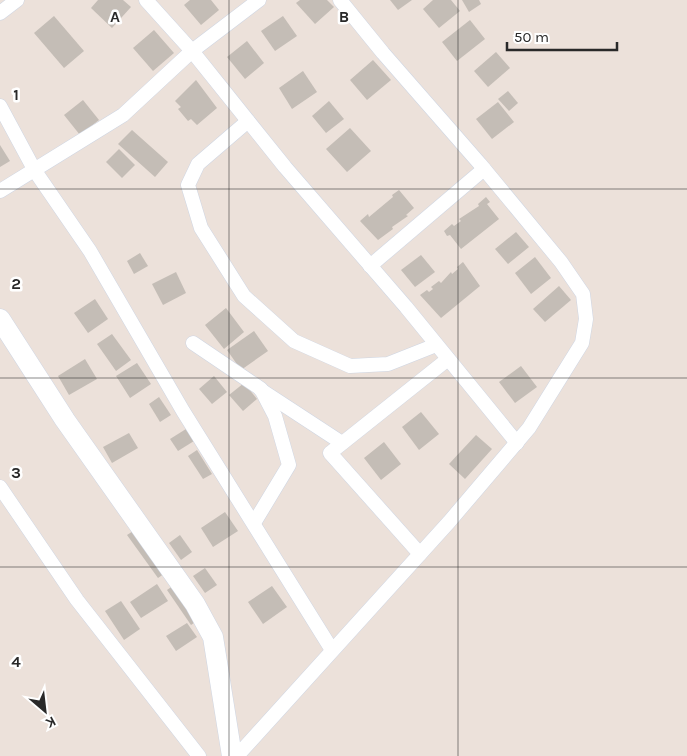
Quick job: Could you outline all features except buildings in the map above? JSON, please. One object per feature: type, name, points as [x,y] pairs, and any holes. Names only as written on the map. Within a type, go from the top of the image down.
[{"type":"street","points":[[0,13],[17,0]]},
{"type":"street","points":[[146,0],[192,51],[516,443]]},
{"type":"street","points":[[0,191],[123,115],[192,51],[259,0]]},
{"type":"street","points":[[237,756],[420,554],[529,428],[582,343],[586,319],[583,294],[561,262],[340,0]]},
{"type":"street","points":[[0,106],[35,171],[90,251],[183,411],[332,650]]},
{"type":"street","points":[[248,121],[198,164],[188,185],[201,228],[244,296],[294,341],[350,366],[388,364],[436,344]]},
{"type":"street","points":[[370,266],[484,169]]},
{"type":"street","points":[[0,319],[65,420],[195,604],[212,637],[232,756]]},
{"type":"street","points":[[192,343],[342,443]]},
{"type":"street","points":[[420,554],[330,452],[448,359]]},
{"type":"street","points":[[254,523],[288,465],[275,416],[261,389]]},
{"type":"street","points":[[0,487],[78,600],[199,756]]}]
